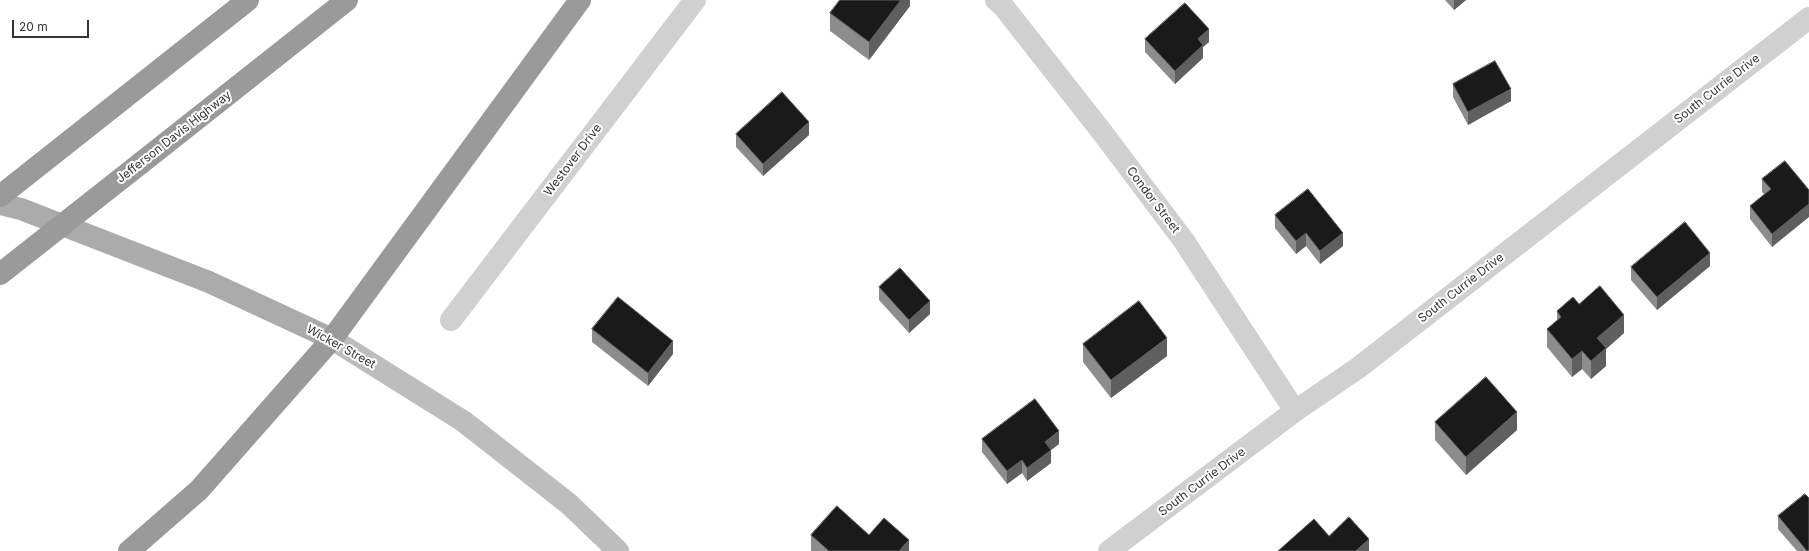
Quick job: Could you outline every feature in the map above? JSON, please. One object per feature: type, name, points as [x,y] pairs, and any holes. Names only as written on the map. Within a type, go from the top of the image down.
[{"type":"highway","points":[[0,196],[248,0]]},
{"type":"highway","name":"Jefferson Davis Highway","points":[[0,274],[347,0]]},
{"type":"highway","points":[[129,551],[199,490],[332,339],[580,0]]},
{"type":"main road","name":"Wicker Street","points":[[0,204],[21,210],[209,282],[332,339],[462,421],[569,504],[618,551]]},
{"type":"street","name":"Westover Drive","points":[[451,320],[695,0]]},
{"type":"street","name":"Condor Street","points":[[996,0],[1003,6],[1102,132],[1184,241],[1295,411]]},
{"type":"street","name":"South Currie Drive","points":[[1108,551],[1295,411],[1358,368],[1809,18]]},
{"type":"building","points":[[840,0],[901,0],[869,42],[830,13]]},
{"type":"building","points":[[1185,3],[1209,29],[1198,39],[1203,45],[1175,71],[1145,39]]},
{"type":"building","points":[[1495,61],[1511,89],[1468,112],[1453,84]]},
{"type":"building","points":[[782,92],[809,122],[763,164],[736,134]]},
{"type":"building","points":[[1785,161],[1809,190],[1809,204],[1772,234],[1750,206],[1771,189],[1762,179]]},
{"type":"building","points":[[1308,189],[1343,233],[1320,251],[1306,233],[1296,241],[1275,215]]},
{"type":"building","points":[[1685,222],[1710,253],[1657,297],[1631,267]]},
{"type":"building","points":[[900,268],[930,301],[909,320],[879,287]]},
{"type":"building","points":[[1600,286],[1624,315],[1597,338],[1606,348],[1591,361],[1582,351],[1572,359],[1547,329],[1561,317],[1557,311],[1573,297],[1579,304]]},
{"type":"building","points":[[618,297],[673,341],[648,373],[592,329]]},
{"type":"building","points":[[1139,301],[1167,338],[1111,380],[1083,344]]},
{"type":"building","points":[[1486,377],[1517,412],[1466,457],[1435,422]]},
{"type":"building","points":[[1035,399],[1059,431],[1045,442],[1051,450],[1027,468],[1022,460],[1007,471],[982,439]]},
{"type":"building","points":[[1805,494],[1809,498],[1808,551],[1778,516]]},
{"type":"building","points":[[837,506],[869,535],[884,518],[909,540],[899,551],[829,551],[811,535]]},
{"type":"building","points":[[1349,517],[1369,539],[1356,551],[1278,551],[1314,519],[1329,536]]}]
